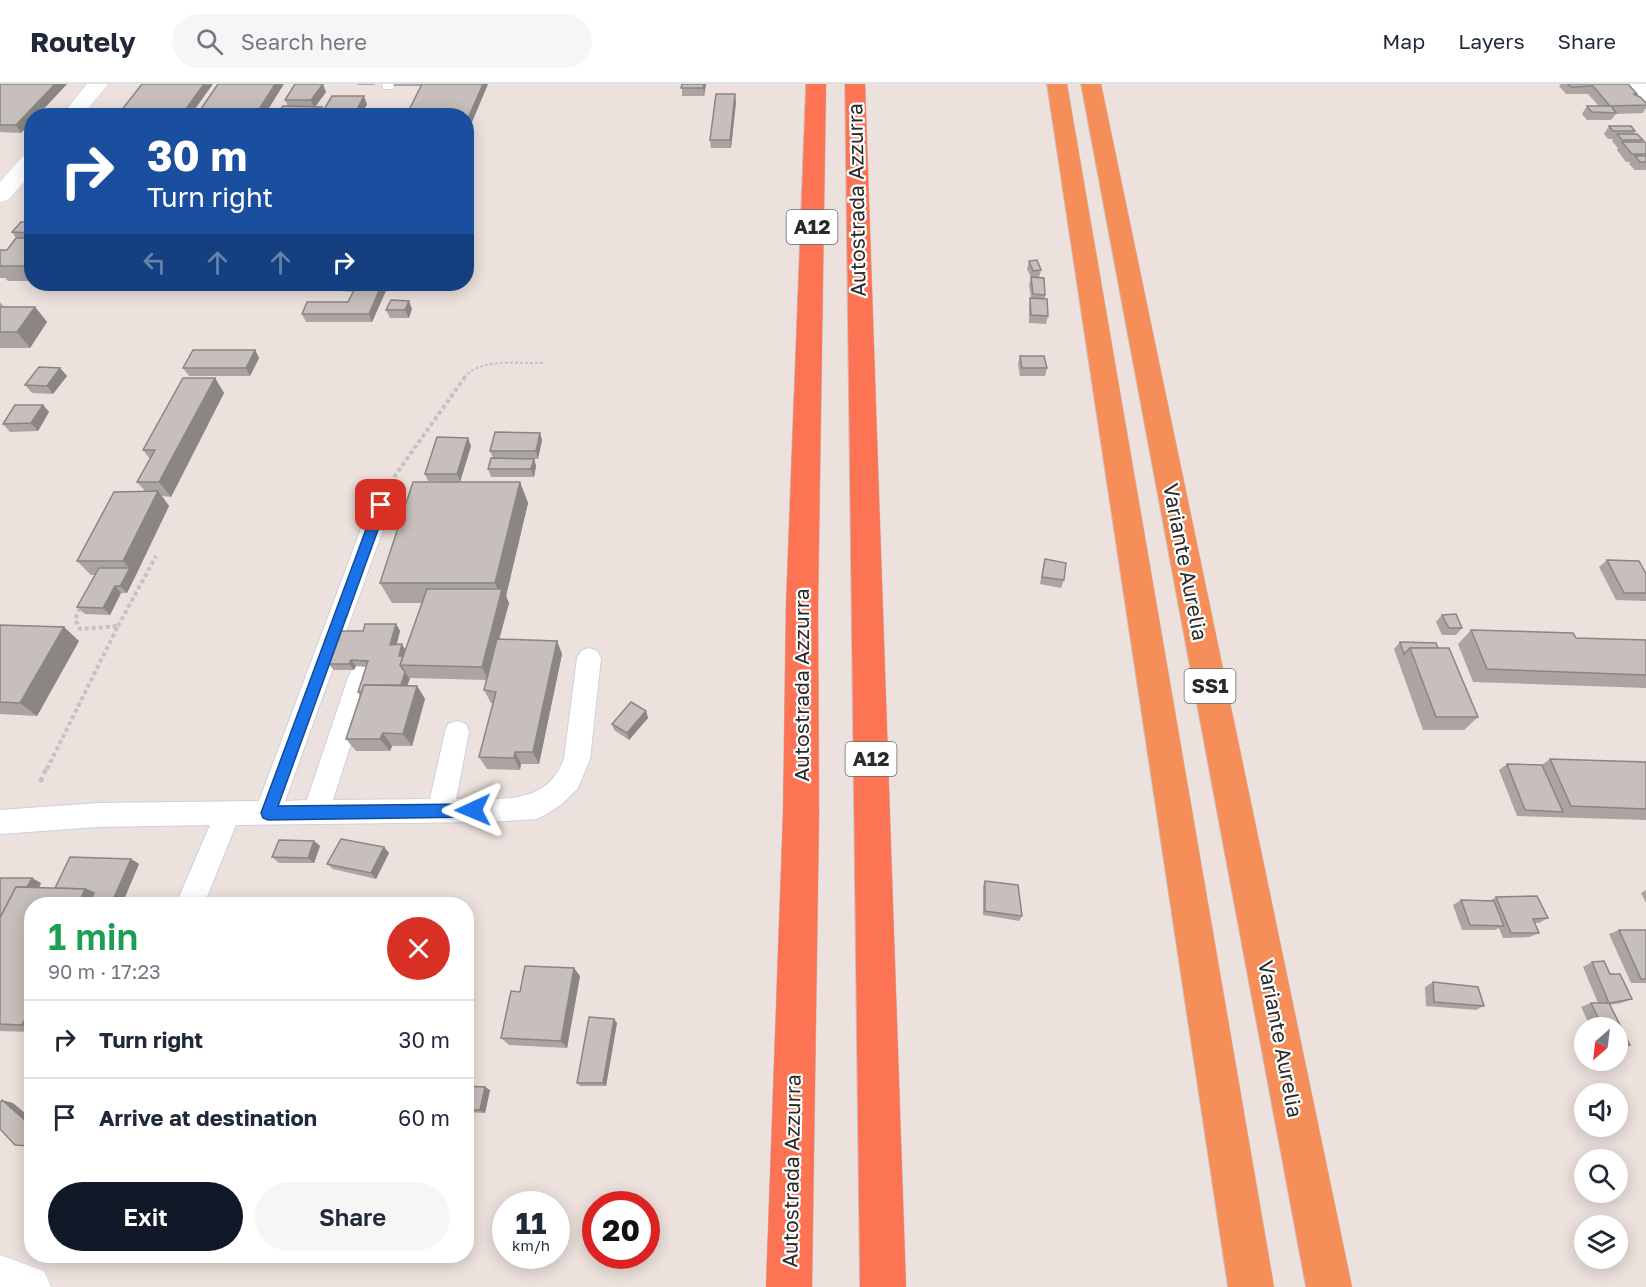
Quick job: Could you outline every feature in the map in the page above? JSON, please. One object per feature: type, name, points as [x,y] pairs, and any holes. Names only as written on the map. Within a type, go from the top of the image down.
[{"type":"highway","name":"Autostrada Azzurra","points":[[789,1287],[801,814],[802,582],[816,84]]},
{"type":"highway","name":"Autostrada Azzurra","points":[[855,84],[864,615],[871,759],[882,1287]]},
{"type":"highway","name":"SS1","points":[[1056,84],[1251,1287]]},
{"type":"highway","name":"Variante Aurelia","points":[[1091,84],[1329,1287]]},
{"type":"street","points":[[78,108],[98,84]]},
{"type":"street","points":[[1637,84],[1646,95]]},
{"type":"street","points":[[0,195],[24,169]]},
{"type":"street","points":[[0,1278],[28,1287]]},
{"type":"lane","points":[[268,813],[381,505]]},
{"type":"lane","points":[[10,821],[98,815],[440,811],[536,807],[553,796],[569,780],[577,759],[590,658]]},
{"type":"lane","points":[[316,812],[361,675]]},
{"type":"lane","points":[[440,811],[457,732]]},
{"type":"lane","points":[[193,897],[228,813]]},
{"type":"path","points":[[381,505],[383,495],[397,473],[471,369],[481,365],[544,363]]},
{"type":"path","points":[[10,821],[156,556]]},
{"type":"path","points":[[84,602],[75,619],[80,628],[118,626]]},
{"type":"building","points":[[0,84],[55,84],[32,108],[24,108],[24,117],[16,125],[0,125]]},
{"type":"building","points":[[142,84],[204,84],[187,108],[123,108]]},
{"type":"building","points":[[218,84],[275,84],[260,108],[202,108]]},
{"type":"building","points":[[295,84],[323,84],[311,100],[285,100]]},
{"type":"building","points":[[422,84],[483,84],[473,108],[410,108]]},
{"type":"building","points":[[682,84],[704,84],[703,88],[681,88]]},
{"type":"building","points":[[1568,84],[1628,84],[1637,94],[1633,94],[1640,97],[1646,105],[1611,106],[1616,113],[1592,112],[1587,106],[1610,106],[1593,86],[1571,87]]},
{"type":"building","points":[[716,94],[735,94],[730,140],[710,140]]},
{"type":"building","points":[[332,96],[364,96],[358,108],[325,108]]},
{"type":"building","points":[[283,106],[322,107],[321,108],[282,108]]},
{"type":"building","points":[[1609,126],[1631,126],[1635,131],[1613,131]]},
{"type":"building","points":[[1617,134],[1637,134],[1643,140],[1622,140]]},
{"type":"building","points":[[1622,142],[1645,142],[1646,154],[1632,154]]},
{"type":"building","points":[[1635,156],[1646,156],[1646,162],[1640,162]]},
{"type":"building","points":[[21,222],[24,222],[24,233],[12,232]]},
{"type":"building","points":[[16,238],[24,238],[24,266],[0,266],[0,250],[7,250]]},
{"type":"building","points":[[1037,260],[1041,270],[1033,271],[1029,261]]},
{"type":"building","points":[[1031,277],[1044,278],[1045,295],[1033,294]]},
{"type":"building","points":[[354,291],[379,291],[369,314],[302,314],[307,302],[348,302]]},
{"type":"building","points":[[1030,298],[1047,299],[1048,316],[1031,315]]},
{"type":"building","points":[[391,300],[409,301],[405,310],[386,310]]},
{"type":"building","points":[[0,307],[35,307],[17,332],[0,332]]},
{"type":"building","points":[[193,350],[255,350],[246,368],[183,368]]},
{"type":"building","points":[[1020,356],[1044,356],[1047,368],[1022,368]]},
{"type":"building","points":[[39,367],[60,368],[47,386],[25,385]]},
{"type":"building","points":[[183,378],[215,378],[159,482],[137,482],[155,450],[143,450]]},
{"type":"building","points":[[15,405],[43,405],[31,423],[3,424]]},
{"type":"building","points":[[495,432],[540,433],[536,451],[490,451]]},
{"type":"building","points":[[437,437],[468,438],[457,474],[425,474]]},
{"type":"building","points":[[491,458],[534,459],[531,469],[488,469]]},
{"type":"building","points":[[413,482],[520,482],[495,583],[380,583]]},
{"type":"building","points":[[158,491],[123,561],[77,561],[114,492]]},
{"type":"building","points":[[1045,559],[1066,563],[1064,580],[1042,577]]},
{"type":"building","points":[[1607,560],[1639,561],[1646,574],[1646,593],[1624,593]]},
{"type":"building","points":[[99,568],[130,568],[120,586],[115,586],[103,608],[77,607]]},
{"type":"building","points":[[427,589],[502,589],[482,667],[400,665]]},
{"type":"building","points":[[1456,614],[1462,628],[1449,628],[1442,615]]},
{"type":"building","points":[[365,624],[396,624],[390,645],[402,644],[399,656],[403,656],[400,665],[405,672],[401,685],[364,685],[362,692],[358,692],[368,661],[351,660],[349,664],[328,664],[339,631],[363,631]]},
{"type":"building","points":[[0,625],[64,627],[20,703],[0,702]]},
{"type":"building","points":[[1471,630],[1573,633],[1576,638],[1646,640],[1646,675],[1487,669]]},
{"type":"building","points":[[497,639],[557,641],[533,752],[515,752],[514,758],[479,757],[496,692],[484,690]]},
{"type":"building","points":[[1400,642],[1436,643],[1438,648],[1410,648],[1404,654]]},
{"type":"building","points":[[1410,648],[1449,648],[1478,717],[1436,717]]},
{"type":"building","points":[[364,685],[417,686],[403,734],[383,733],[380,739],[346,739]]},
{"type":"building","points":[[631,702],[646,711],[627,733],[612,724]]},
{"type":"building","points":[[1550,759],[1646,762],[1646,809],[1571,806]]},
{"type":"building","points":[[1507,764],[1542,765],[1563,812],[1525,810]]},
{"type":"building","points":[[341,839],[384,847],[371,873],[327,864]]},
{"type":"building","points":[[279,840],[314,841],[308,858],[272,857]]},
{"type":"building","points":[[70,857],[131,859],[114,897],[92,897],[94,893],[85,889],[55,888]]},
{"type":"building","points":[[0,878],[32,878],[27,887],[16,887],[0,918]]},
{"type":"building","points":[[985,881],[1018,885],[1022,916],[985,911]]},
{"type":"building","points":[[16,887],[85,889],[81,897],[24,897],[24,1021],[22,1025],[0,1024],[0,918]]},
{"type":"building","points":[[1537,896],[1548,918],[1533,919],[1539,933],[1511,933],[1496,897]]},
{"type":"building","points":[[1461,900],[1494,901],[1504,926],[1470,925]]},
{"type":"building","points":[[1619,930],[1646,930],[1646,979],[1641,979]]},
{"type":"building","points":[[1604,961],[1610,974],[1620,974],[1632,999],[1609,1003],[1592,962]]},
{"type":"building","points":[[525,966],[574,968],[561,1041],[501,1038],[511,991],[520,992]]},
{"type":"building","points":[[1433,982],[1478,987],[1484,1006],[1434,1002]]},
{"type":"building","points":[[1591,1003],[1609,1003],[1616,1017],[1598,1017]]},
{"type":"building","points":[[589,1017],[614,1019],[603,1083],[577,1083]]},
{"type":"building","points":[[474,1086],[485,1087],[480,1110],[474,1110]]},
{"type":"building","points":[[2,1100],[24,1119],[24,1146],[15,1145],[0,1129]]},
{"type":"route","points":[[381,505],[268,813],[473,810]]}]
